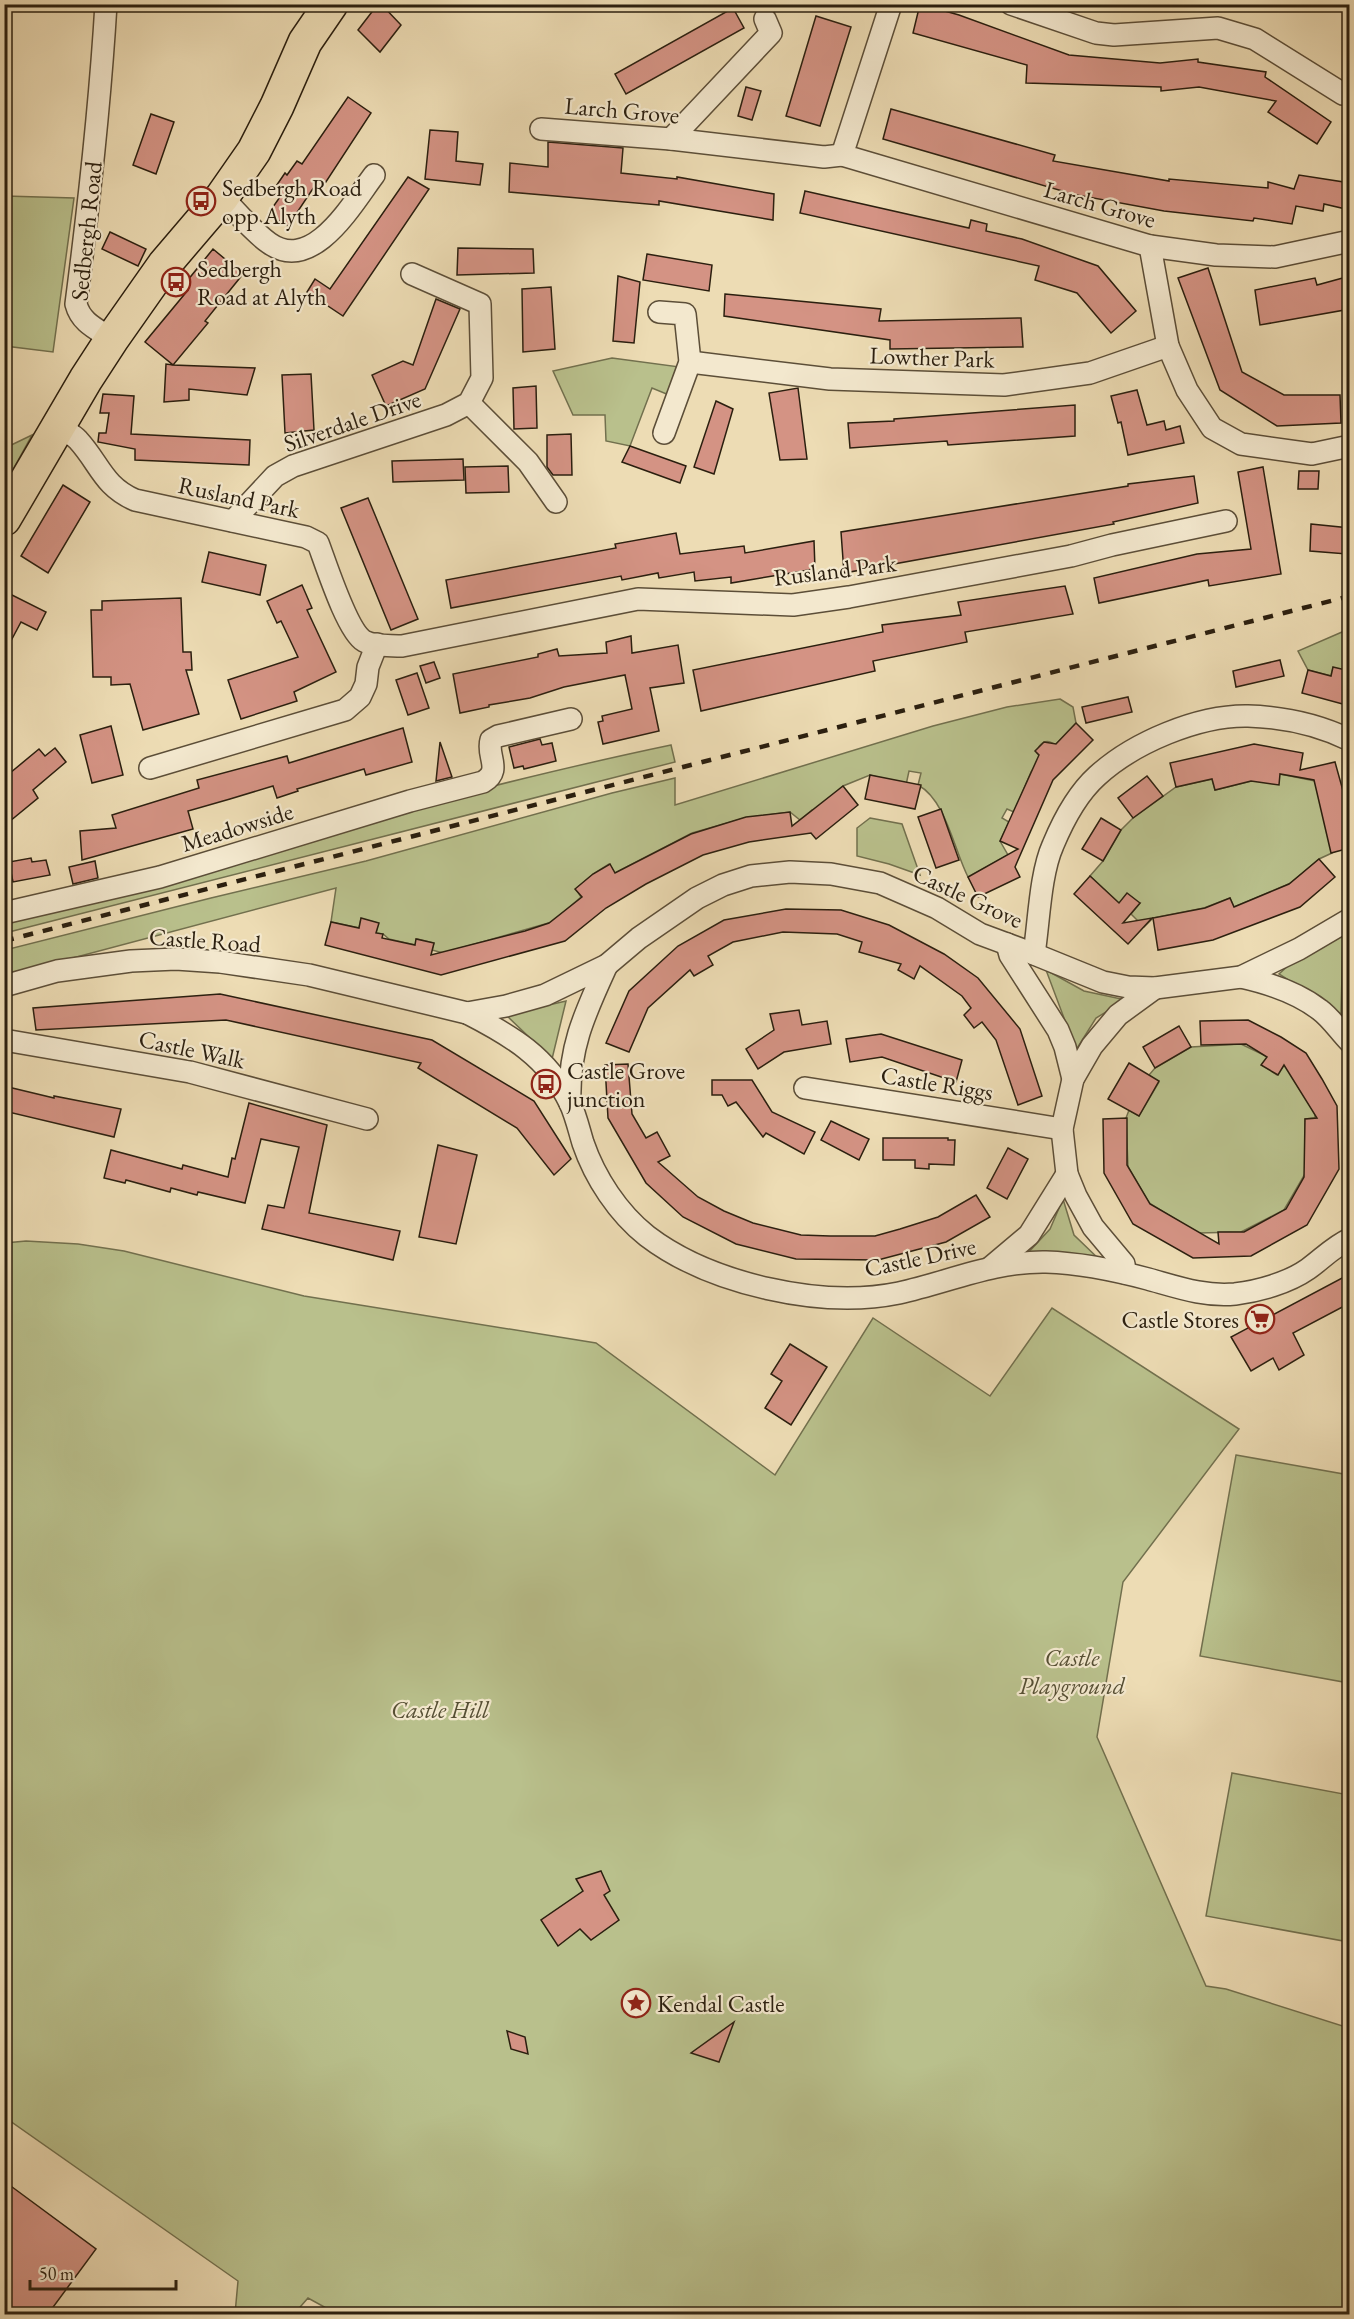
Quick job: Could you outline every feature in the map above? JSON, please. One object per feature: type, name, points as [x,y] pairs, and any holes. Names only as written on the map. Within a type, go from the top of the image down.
[{"type":"highway","points":[[4,519],[112,339],[164,265],[222,197],[254,151],[305,42],[331,4]]},
{"type":"street","name":"Sedbergh Road","points":[[106,4],[102,74],[76,304],[78,315],[85,322],[112,339]]},
{"type":"street","points":[[842,155],[891,4]]},
{"type":"street","points":[[1011,4],[1096,33],[1218,28],[1255,39],[1343,94]]},
{"type":"street","points":[[671,139],[771,33],[765,19]]},
{"type":"street","name":"Larch Grove","points":[[541,129],[671,139],[824,158],[842,155],[1150,246],[1216,255],[1275,257],[1350,241]]},
{"type":"street","points":[[222,197],[270,244],[289,251],[305,250],[325,237],[374,175]]},
{"type":"street","points":[[1150,246],[1168,346],[1187,390],[1212,428],[1241,444],[1312,454],[1350,446]]},
{"type":"street","points":[[412,274],[480,304],[482,378],[469,404],[528,462],[556,501]]},
{"type":"street","points":[[659,312],[685,314],[690,362],[664,433]]},
{"type":"street","name":"Lowther Park","points":[[690,362],[830,379],[1004,386],[1090,372],[1168,346]]},
{"type":"street","name":"Silverdale Drive","points":[[233,521],[274,476],[293,466],[469,404]]},
{"type":"street","name":"Rusland Park","points":[[58,427],[76,438],[111,486],[135,500],[306,537],[318,543],[352,629],[364,641],[377,645],[402,646],[638,599],[792,605],[849,597],[1071,556],[1226,521]]},
{"type":"street","points":[[150,768],[345,710],[360,697],[377,645]]},
{"type":"street","points":[[1034,954],[1051,848],[1076,799],[1097,776],[1129,753],[1162,735],[1215,719],[1246,716],[1282,719],[1337,734],[1350,740]]},
{"type":"street","name":"Meadowside","points":[[4,913],[160,877],[410,801],[483,782],[490,778],[494,762],[491,740],[498,736],[571,719]]},
{"type":"street","name":"Castle Grove","points":[[402,998],[466,1013],[506,1006],[545,995],[607,965],[639,938],[697,898],[723,885],[751,876],[790,872],[831,874],[880,884],[937,908],[980,934],[1103,982],[1128,987],[1155,988],[1241,977],[1299,949],[1350,919]]},
{"type":"street","points":[[1007,944],[1011,955],[1058,1030],[1073,1079]]},
{"type":"street","name":"Castle Road","points":[[4,986],[57,971],[131,961],[176,959],[220,962],[309,975],[402,998]]},
{"type":"street","name":"Castle Grove","points":[[570,1103],[569,1085],[573,1050],[587,1008],[607,965]]},
{"type":"street","points":[[1241,977],[1262,982],[1295,995],[1321,1010],[1350,1042]]},
{"type":"street","points":[[1125,1273],[1124,1264],[1093,1227],[1067,1174],[1062,1129],[1073,1079],[1092,1046],[1118,1015],[1155,988]]},
{"type":"street","name":"Castle Drive","points":[[466,1013],[500,1030],[531,1051],[553,1075],[570,1103],[602,1183],[622,1213],[646,1235],[674,1254],[757,1286],[807,1295],[852,1297],[898,1293],[991,1268],[1048,1262],[1125,1273],[1202,1294],[1233,1294],[1265,1288],[1306,1271],[1347,1237]]},
{"type":"street","name":"Castle Walk","points":[[4,1040],[190,1072],[367,1119]]},
{"type":"street","name":"Castle Riggs","points":[[805,1088],[1062,1129]]},
{"type":"street","points":[[991,1268],[1029,1235],[1067,1174]]},
{"type":"green space","points":[[5,196],[74,198],[53,352],[5,346]]},
{"type":"green space","points":[[612,358],[680,367],[669,395],[652,388],[630,446],[606,441],[605,415],[573,415],[553,371]]},
{"type":"green space","points":[[32,435],[5,484],[5,448]]},
{"type":"green space","points":[[1349,629],[1349,679],[1333,668],[1331,676],[1308,670],[1298,651]]},
{"type":"green space","points":[[1060,699],[1073,707],[1076,723],[1055,745],[1049,742],[1041,744],[1037,753],[1041,758],[1031,772],[1014,812],[1007,809],[1002,818],[1009,822],[1000,841],[1008,855],[968,877],[936,802],[918,785],[921,773],[909,771],[906,785],[870,775],[843,786],[814,812],[812,810],[800,820],[790,812],[745,818],[692,833],[615,873],[609,864],[576,889],[581,897],[552,922],[443,953],[432,950],[434,943],[417,939],[415,945],[389,939],[383,934],[376,933],[378,923],[361,919],[359,928],[331,922],[336,888],[5,976],[5,950],[366,861],[612,793],[675,778],[675,805],[933,726],[1007,707]]},
{"type":"green space","points":[[671,745],[675,762],[5,933],[5,919],[420,805]]},
{"type":"green space","points":[[1280,774],[1315,781],[1332,853],[1319,859],[1291,883],[1234,907],[1230,898],[1204,908],[1153,918],[1144,927],[1131,914],[1140,903],[1119,903],[1090,876],[1103,861],[1121,830],[1133,818],[1176,787],[1212,779],[1215,790]]},
{"type":"green space","points":[[870,818],[902,824],[920,875],[857,856],[857,828]]},
{"type":"green space","points":[[1343,934],[1341,1014],[1279,974],[1290,964]]},
{"type":"green space","points":[[1046,970],[1084,991],[1126,1000],[1096,1018],[1076,1050]]},
{"type":"green space","points":[[566,1001],[552,1059],[506,1015]]},
{"type":"green space","points":[[1241,1044],[1268,1057],[1262,1065],[1277,1075],[1284,1065],[1315,1113],[1315,1118],[1305,1119],[1305,1159],[1309,1167],[1284,1210],[1241,1232],[1198,1233],[1149,1203],[1128,1167],[1126,1118],[1129,1110],[1139,1116],[1159,1082],[1149,1075],[1155,1068],[1191,1047]]},
{"type":"green space","points":[[1063,1199],[1074,1235],[1101,1261],[1026,1255],[1050,1229]]},
{"type":"green space","name":"Castle Hill","points":[[26,1241],[78,1244],[124,1251],[304,1296],[596,1343],[775,1475],[873,1318],[990,1396],[1052,1308],[1239,1429],[1123,1582],[1097,1737],[1206,1986],[1226,1989],[1349,2028],[1350,2308],[1347,2308],[1349,2314],[1340,2314],[1346,2308],[1335,2309],[1328,2314],[337,2314],[308,2298],[294,2314],[235,2314],[238,2281],[10,2121],[5,2126],[5,1243]]},
{"type":"green space","points":[[1236,1455],[1349,1475],[1349,1683],[1200,1656]]},
{"type":"green space","points":[[1232,1773],[1349,1795],[1349,1942],[1206,1916]]},
{"type":"building","points":[[378,4],[381,4],[401,25],[380,52],[358,30]]},
{"type":"building","points":[[920,4],[959,15],[1069,55],[1160,63],[1198,59],[1198,62],[1266,72],[1265,77],[1331,122],[1317,144],[1268,112],[1276,101],[1199,87],[1161,91],[1161,87],[1026,83],[1027,65],[913,33]]},
{"type":"building","points":[[733,8],[744,28],[626,94],[615,74]]},
{"type":"building","points":[[816,16],[851,27],[820,126],[786,116]]},
{"type":"building","points":[[746,87],[761,91],[752,120],[738,116]]},
{"type":"building","points":[[348,97],[371,113],[320,191],[314,187],[288,226],[268,214],[280,197],[272,192],[285,173],[287,175],[297,161],[302,164]]},
{"type":"building","points":[[891,109],[1055,155],[1053,161],[1169,181],[1169,179],[1268,188],[1268,182],[1294,189],[1299,175],[1350,183],[1350,210],[1324,204],[1323,211],[1296,206],[1292,224],[1254,218],[1253,221],[1164,211],[1066,193],[883,139]]},
{"type":"building","points":[[151,114],[174,122],[156,174],[133,165]]},
{"type":"building","points":[[430,130],[458,132],[456,161],[483,164],[480,185],[425,179]]},
{"type":"building","points":[[548,142],[623,148],[621,173],[677,179],[677,177],[774,194],[773,220],[659,201],[659,205],[509,192],[510,163],[548,167]]},
{"type":"building","points":[[408,177],[429,189],[343,316],[307,292],[315,279],[330,289]]},
{"type":"building","points":[[805,191],[969,228],[971,220],[987,224],[986,231],[1022,239],[1098,266],[1136,311],[1111,333],[1077,293],[1035,280],[1039,266],[800,213]]},
{"type":"building","points":[[110,232],[146,249],[138,266],[102,249]]},
{"type":"building","points":[[458,248],[533,249],[534,273],[457,275]]},
{"type":"building","points":[[213,249],[243,274],[205,321],[208,323],[173,365],[145,342],[188,290],[183,286]]},
{"type":"building","points":[[647,254],[712,265],[709,291],[643,280]]},
{"type":"building","points":[[1208,268],[1242,372],[1284,395],[1340,395],[1341,423],[1277,426],[1220,390],[1178,278]]},
{"type":"building","points":[[618,276],[640,282],[634,343],[613,341]]},
{"type":"building","points":[[1350,276],[1350,309],[1260,325],[1255,290],[1315,278],[1317,285]]},
{"type":"building","points":[[551,287],[555,349],[523,352],[522,289]]},
{"type":"building","points":[[725,294],[881,309],[879,321],[1021,318],[1023,347],[890,349],[890,340],[724,316]]},
{"type":"building","points":[[436,299],[460,309],[425,389],[386,406],[372,375],[403,361],[413,365]]},
{"type":"building","points":[[166,364],[255,368],[247,395],[189,389],[189,400],[164,402]]},
{"type":"building","points":[[311,374],[314,430],[285,433],[282,375]]},
{"type":"building","points":[[536,386],[537,428],[514,429],[513,388]]},
{"type":"building","points":[[798,388],[807,459],[780,460],[769,393]]},
{"type":"building","points":[[1137,390],[1147,425],[1164,421],[1166,430],[1180,426],[1184,443],[1128,455],[1121,422],[1118,423],[1111,396]]},
{"type":"building","points":[[103,394],[134,396],[131,434],[250,440],[249,465],[135,460],[135,449],[98,442],[99,433],[106,433],[109,413],[100,413]]},
{"type":"building","points":[[716,401],[733,409],[714,474],[694,467]]},
{"type":"building","points":[[1075,405],[1075,436],[948,445],[947,441],[850,448],[848,423]]},
{"type":"building","points":[[571,434],[572,475],[553,475],[547,467],[547,435]]},
{"type":"building","points":[[630,446],[686,466],[680,483],[622,462]]},
{"type":"building","points":[[463,459],[464,480],[393,482],[392,461]]},
{"type":"building","points":[[508,466],[509,492],[466,493],[465,467]]},
{"type":"building","points":[[1263,467],[1281,574],[1209,586],[1208,580],[1099,603],[1094,578],[1197,554],[1251,549],[1238,472]]},
{"type":"building","points":[[1299,471],[1319,471],[1318,489],[1298,489]]},
{"type":"building","points":[[1194,476],[1198,503],[1113,522],[1114,524],[844,573],[841,532],[1128,486],[1128,484]]},
{"type":"building","points":[[63,485],[90,502],[48,573],[21,556]]},
{"type":"building","points":[[368,498],[418,619],[391,630],[341,508]]},
{"type":"building","points":[[1311,524],[1350,528],[1347,554],[1310,551]]},
{"type":"building","points":[[676,533],[680,554],[744,546],[745,553],[814,541],[815,569],[731,583],[731,577],[695,581],[694,572],[659,578],[658,573],[622,580],[621,576],[451,608],[446,580],[616,548],[615,544]]},
{"type":"building","points":[[209,552],[266,565],[260,595],[202,582]]},
{"type":"building","points":[[302,585],[312,608],[307,610],[336,672],[294,692],[297,701],[241,719],[228,680],[298,657],[281,621],[277,623],[267,601]]},
{"type":"building","points":[[1065,586],[1073,614],[965,632],[967,642],[873,661],[875,671],[701,711],[693,670],[883,632],[882,625],[961,615],[958,602]]},
{"type":"building","points":[[4,591],[46,612],[37,630],[21,622],[4,654]]},
{"type":"building","points":[[181,598],[183,652],[191,652],[192,670],[186,670],[199,714],[143,730],[130,684],[111,685],[111,677],[93,677],[91,610],[102,610],[102,601]]},
{"type":"building","points":[[631,636],[632,653],[678,645],[684,683],[650,688],[659,731],[603,744],[598,722],[603,721],[602,716],[632,709],[625,675],[564,687],[530,698],[460,713],[453,674],[538,657],[538,654],[557,649],[559,656],[607,653],[606,642]]},
{"type":"building","points":[[1280,660],[1284,676],[1236,687],[1233,671]]},
{"type":"building","points":[[434,662],[440,678],[426,683],[420,666]]},
{"type":"building","points":[[1333,667],[1350,671],[1350,706],[1302,693],[1308,670],[1331,676]]},
{"type":"building","points":[[417,673],[429,708],[408,715],[396,680]]},
{"type":"building","points":[[1128,697],[1132,712],[1086,723],[1082,707]]},
{"type":"building","points":[[1076,723],[1093,740],[1053,780],[1015,867],[1020,877],[978,897],[968,877],[1018,849],[1000,841],[1039,755],[1035,751],[1044,742],[1056,744]]},
{"type":"building","points":[[111,726],[123,775],[92,783],[80,735]]},
{"type":"building","points":[[403,728],[412,762],[366,775],[364,769],[297,789],[298,791],[277,798],[273,786],[188,811],[193,829],[82,860],[80,831],[116,828],[112,815],[199,788],[197,780],[287,756],[289,763]]},
{"type":"building","points":[[540,739],[542,745],[552,743],[556,761],[524,769],[523,766],[514,768],[509,747]]},
{"type":"building","points":[[440,742],[452,777],[436,781]]},
{"type":"building","points":[[1254,744],[1303,753],[1300,770],[1335,762],[1350,816],[1350,848],[1331,853],[1314,780],[1280,774],[1279,785],[1251,781],[1215,790],[1212,779],[1176,787],[1170,763]]},
{"type":"building","points":[[55,748],[66,762],[33,790],[38,798],[4,826],[4,778],[39,749],[45,756]]},
{"type":"building","points":[[870,775],[921,785],[915,809],[865,799]]},
{"type":"building","points":[[1147,776],[1163,796],[1133,818],[1118,798]]},
{"type":"building","points":[[843,786],[858,805],[816,839],[811,833],[749,842],[703,855],[646,884],[606,908],[565,941],[441,975],[325,945],[331,922],[359,928],[361,918],[379,923],[376,933],[383,934],[382,938],[415,945],[416,939],[434,943],[431,955],[525,931],[549,923],[582,897],[575,889],[610,864],[615,873],[691,834],[746,817],[790,812],[792,826]]},
{"type":"building","points":[[941,809],[959,860],[936,868],[918,817]]},
{"type":"building","points":[[1101,818],[1121,830],[1103,861],[1082,849]]},
{"type":"building","points":[[31,858],[32,862],[46,860],[50,875],[13,882],[9,862]]},
{"type":"building","points":[[1319,859],[1335,877],[1300,907],[1213,940],[1158,950],[1153,918],[1205,908],[1230,898],[1234,907],[1289,884]]},
{"type":"building","points":[[95,861],[98,878],[73,884],[69,867]]},
{"type":"building","points":[[1090,876],[1119,903],[1127,893],[1140,903],[1123,923],[1152,918],[1128,944],[1074,894]]},
{"type":"building","points":[[786,909],[841,910],[889,925],[944,954],[978,978],[1020,1029],[1042,1096],[1018,1105],[996,1040],[982,1022],[974,1028],[964,1015],[971,1008],[962,996],[920,966],[914,979],[898,970],[901,964],[859,952],[862,942],[837,934],[783,932],[733,942],[708,956],[713,965],[694,976],[690,970],[648,1008],[629,1052],[606,1043],[629,991],[678,946],[724,920]]},
{"type":"building","points":[[220,994],[432,1040],[534,1101],[571,1159],[554,1175],[517,1128],[418,1068],[421,1063],[226,1020],[36,1030],[33,1008]]},
{"type":"building","points":[[799,1010],[802,1025],[827,1021],[831,1044],[784,1052],[758,1069],[746,1049],[774,1030],[770,1014]]},
{"type":"building","points":[[1248,1020],[1306,1053],[1322,1079],[1337,1106],[1339,1169],[1307,1225],[1251,1256],[1193,1258],[1133,1224],[1104,1173],[1103,1119],[1127,1118],[1127,1165],[1150,1204],[1219,1244],[1218,1232],[1244,1232],[1286,1209],[1304,1177],[1305,1119],[1317,1118],[1284,1065],[1278,1075],[1261,1065],[1267,1057],[1246,1044],[1201,1045],[1200,1021]]},
{"type":"building","points":[[1179,1026],[1191,1047],[1155,1068],[1143,1047]]},
{"type":"building","points":[[881,1034],[962,1060],[956,1082],[882,1057],[850,1062],[846,1039]]},
{"type":"building","points":[[1129,1063],[1159,1081],[1139,1116],[1108,1099]]},
{"type":"building","points":[[628,1064],[632,1114],[646,1138],[657,1132],[670,1156],[658,1162],[698,1197],[724,1211],[753,1223],[801,1235],[830,1236],[875,1236],[900,1229],[938,1217],[976,1195],[990,1217],[946,1242],[878,1260],[796,1259],[736,1244],[683,1217],[646,1183],[608,1118],[605,1065]]},
{"type":"building","points":[[712,1080],[752,1080],[772,1112],[815,1132],[804,1154],[766,1133],[763,1137],[736,1102],[728,1106],[722,1095],[712,1095]]},
{"type":"building","points":[[4,1086],[54,1098],[54,1096],[121,1109],[114,1137],[4,1111]]},
{"type":"building","points":[[249,1103],[327,1125],[309,1213],[400,1231],[393,1260],[262,1229],[268,1205],[284,1208],[299,1147],[261,1139],[245,1203],[198,1192],[197,1195],[171,1188],[170,1192],[126,1180],[125,1183],[104,1178],[111,1150],[182,1169],[183,1165],[228,1177],[232,1158],[235,1159]]},
{"type":"building","points":[[831,1121],[869,1139],[859,1160],[821,1140]]},
{"type":"building","points":[[883,1138],[948,1138],[948,1140],[955,1140],[954,1165],[929,1164],[929,1169],[915,1168],[915,1160],[883,1160]]},
{"type":"building","points":[[438,1145],[477,1155],[456,1244],[419,1237]]},
{"type":"building","points":[[1008,1148],[1028,1159],[1007,1199],[987,1188]]},
{"type":"building","points":[[1344,1277],[1350,1287],[1350,1303],[1293,1333],[1304,1355],[1279,1370],[1273,1358],[1251,1371],[1231,1337]]},
{"type":"building","points":[[790,1344],[827,1367],[791,1425],[765,1408],[782,1381],[771,1374]]},
{"type":"building","points":[[601,1871],[610,1891],[604,1895],[619,1920],[591,1940],[580,1929],[558,1946],[541,1920],[583,1891],[576,1879]]},
{"type":"building","points":[[734,2022],[719,2062],[691,2053]]},
{"type":"building","points":[[507,2031],[525,2037],[528,2054],[511,2049]]},
{"type":"building","points":[[4,2181],[96,2249],[48,2314],[4,2314]]},
{"type":"railway","points":[[4,941],[1350,596]]},
{"type":"place","name":"Sedbergh Road opp Alyth","points":[[201,201]]},
{"type":"place","name":"Sedbergh Road at Alyth","points":[[176,282]]},
{"type":"place","name":"Castle Grove junction","points":[[546,1084]]},
{"type":"place","name":"Castle Stores","points":[[1260,1319]]},
{"type":"place","name":"Kendal Castle","points":[[636,2003]]},
{"type":"park label","name":"Castle Playground","points":[[1072,1671]]}]
